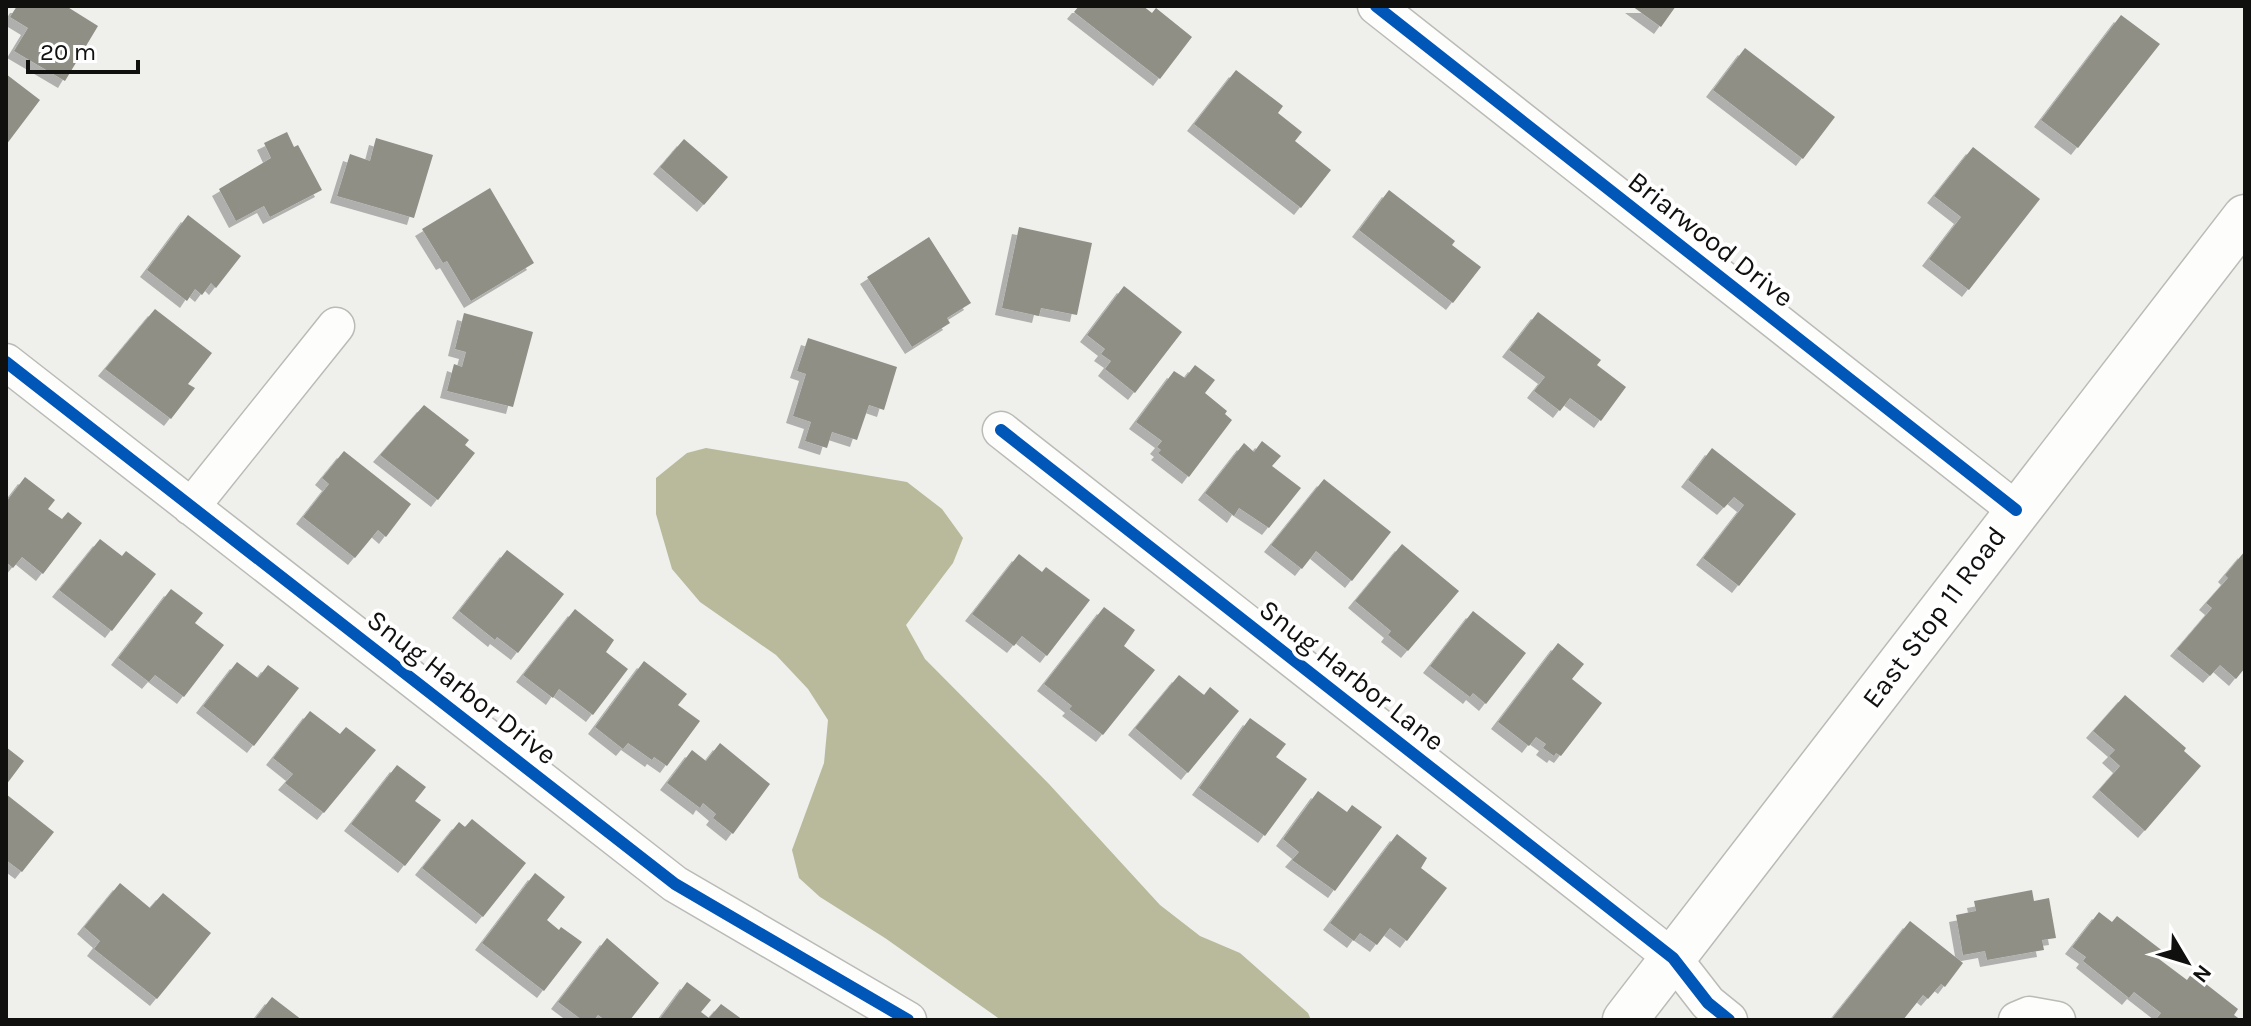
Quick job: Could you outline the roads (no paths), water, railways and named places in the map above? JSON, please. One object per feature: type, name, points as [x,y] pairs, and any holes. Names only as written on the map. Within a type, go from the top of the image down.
[{"type":"main road","name":"East Stop 11 Road","points":[[1625,1020],[2016,510],[2239,238]]},
{"type":"street","name":"Briarwood Drive","points":[[1376,6],[2016,510]]},
{"type":"street","points":[[191,507],[336,326]]},
{"type":"street","name":"Snug Harbor Drive","points":[[6,362],[675,884],[908,1020]]},
{"type":"street","name":"Snug Harbor Lane","points":[[1001,430],[1673,958],[1708,1003],[1729,1020]]},
{"type":"street","points":[[2017,1020],[2029,1015],[2057,1020]]}]
